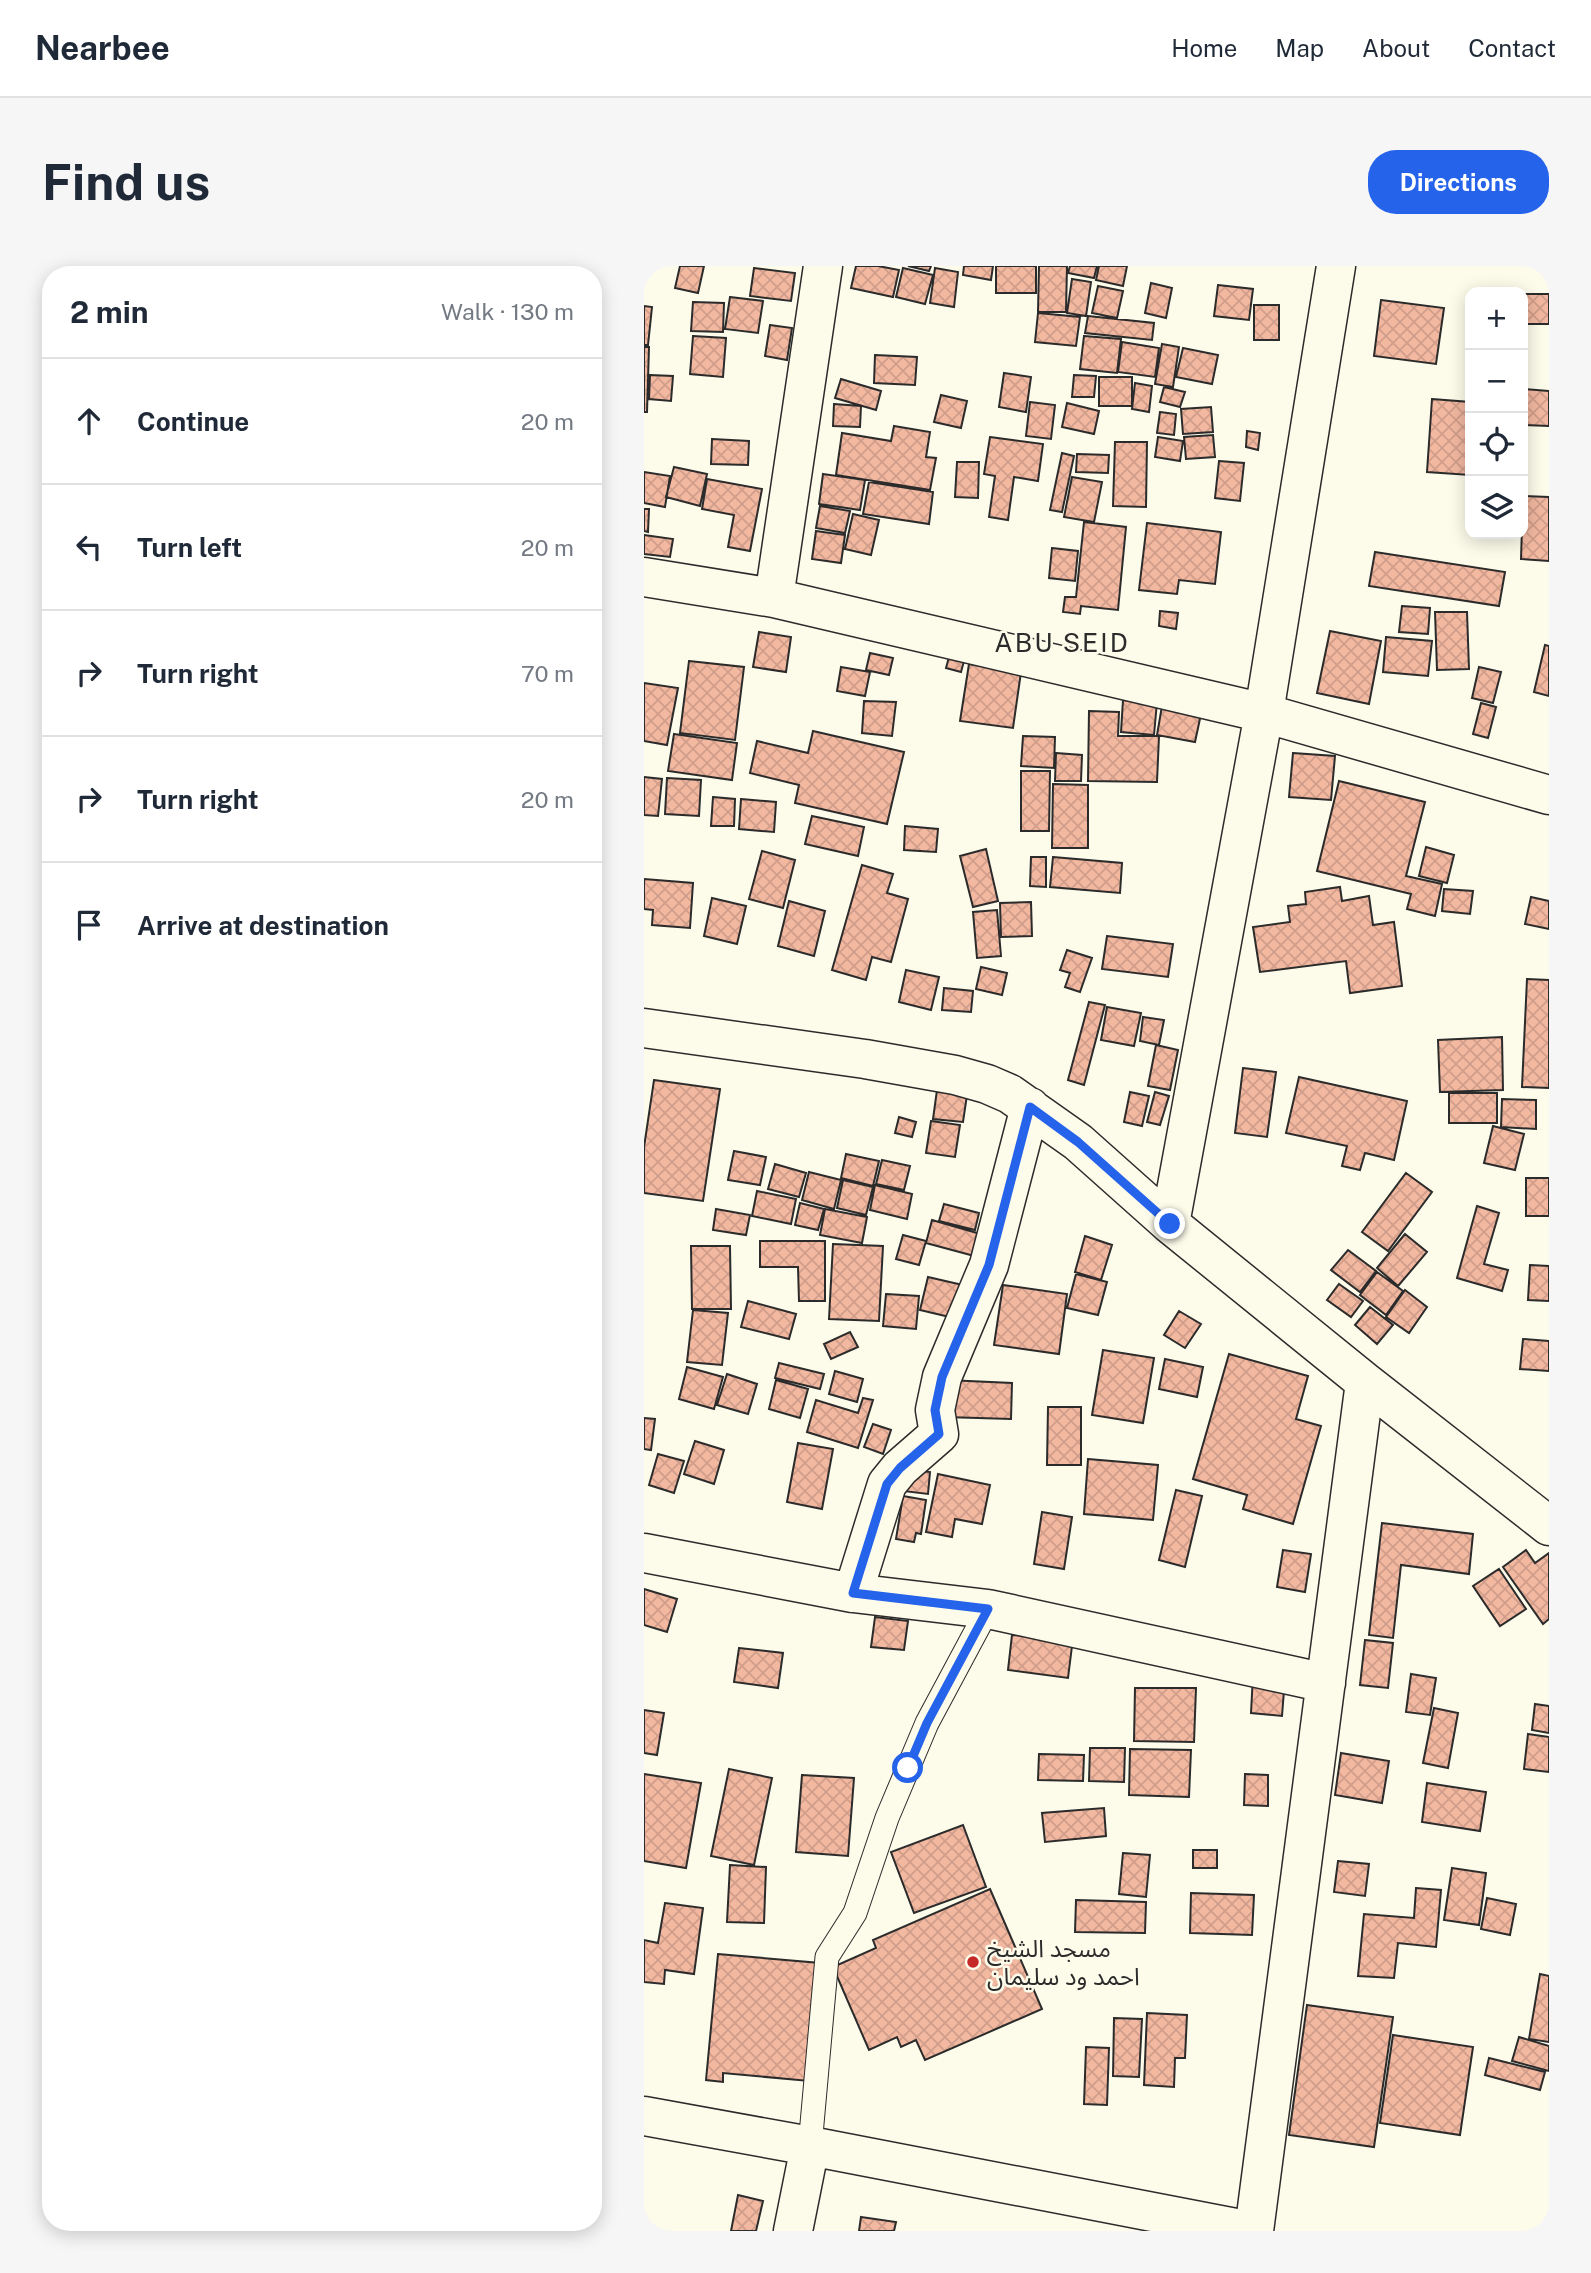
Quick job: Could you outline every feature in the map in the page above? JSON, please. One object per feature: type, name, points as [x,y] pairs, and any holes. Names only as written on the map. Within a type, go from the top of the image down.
[{"type":"street","points":[[774,598],[823,266]]},
{"type":"street","points":[[1170,1224],[1264,713],[1334,266]]},
{"type":"street","points":[[644,577],[774,598],[1264,713],[1549,795]]},
{"type":"street","points":[[644,1028],[865,1059],[955,1075],[1010,1094],[1078,1142],[1170,1224],[1549,1526]]},
{"type":"street","points":[[853,1593],[887,1484],[900,1468],[939,1434],[935,1410],[942,1377],[989,1265],[1030,1107]]},
{"type":"street","points":[[644,2116],[1253,2231],[1365,1382]]},
{"type":"street","points":[[644,1553],[853,1593],[988,1609],[1326,1684]]},
{"type":"street","points":[[793,2231],[810,2146]]},
{"type":"lane","points":[[810,2146],[827,1957],[855,1913],[887,1818],[927,1723],[988,1609]]},
{"type":"building","points":[[680,266],[704,266],[698,293],[675,288]]},
{"type":"building","points":[[856,266],[899,270],[893,297],[851,288]]},
{"type":"building","points":[[908,266],[931,266],[929,271]]},
{"type":"building","points":[[964,266],[993,266],[991,280],[963,275]]},
{"type":"building","points":[[996,266],[1036,266],[1036,293],[996,293]]},
{"type":"building","points":[[1039,266],[1067,266],[1066,312],[1038,312]]},
{"type":"building","points":[[1070,266],[1097,266],[1094,278],[1068,273]]},
{"type":"building","points":[[1099,266],[1127,266],[1123,286],[1096,280]]},
{"type":"building","points":[[754,268],[795,273],[791,301],[750,296]]},
{"type":"building","points":[[903,268],[933,275],[925,304],[896,297]]},
{"type":"building","points":[[935,268],[958,272],[954,307],[930,303]]},
{"type":"building","points":[[1072,279],[1091,282],[1086,316],[1067,313]]},
{"type":"building","points":[[1151,283],[1172,288],[1166,318],[1145,313]]},
{"type":"building","points":[[1218,285],[1253,289],[1249,320],[1214,316]]},
{"type":"building","points":[[1098,286],[1123,291],[1117,318],[1092,313]]},
{"type":"building","points":[[1528,294],[1549,294],[1549,324],[1528,324]]},
{"type":"building","points":[[730,297],[763,301],[758,333],[725,329]]},
{"type":"building","points":[[1381,300],[1444,308],[1436,364],[1374,356]]},
{"type":"building","points":[[693,302],[724,303],[723,332],[691,331]]},
{"type":"building","points":[[1254,305],[1279,305],[1279,340],[1254,340]]},
{"type":"building","points":[[644,306],[652,307],[648,345],[644,345]]},
{"type":"building","points":[[1038,313],[1080,317],[1076,346],[1035,342]]},
{"type":"building","points":[[1088,316],[1154,323],[1152,340],[1085,333]]},
{"type":"building","points":[[770,325],[792,328],[787,360],[765,356]]},
{"type":"building","points":[[693,336],[726,338],[723,377],[690,374]]},
{"type":"building","points":[[1084,336],[1121,339],[1117,373],[1080,369]]},
{"type":"building","points":[[1122,342],[1159,348],[1155,377],[1118,372]]},
{"type":"building","points":[[1162,344],[1179,347],[1173,387],[1155,384]]},
{"type":"building","points":[[644,347],[649,347],[647,412],[644,412]]},
{"type":"building","points":[[1183,348],[1218,355],[1212,384],[1176,377]]},
{"type":"building","points":[[875,355],[917,357],[915,385],[874,383]]},
{"type":"building","points":[[1004,373],[1031,377],[1026,412],[999,407]]},
{"type":"building","points":[[650,375],[673,376],[671,401],[649,399]]},
{"type":"building","points":[[1074,375],[1096,376],[1094,397],[1072,397]]},
{"type":"building","points":[[1099,377],[1132,377],[1132,406],[1099,406]]},
{"type":"building","points":[[841,379],[881,391],[876,410],[835,398]]},
{"type":"building","points":[[1135,383],[1152,386],[1149,412],[1132,409]]},
{"type":"building","points":[[1164,387],[1185,392],[1180,407],[1160,402]]},
{"type":"building","points":[[1528,389],[1549,391],[1549,426],[1528,425]]},
{"type":"building","points":[[941,395],[967,401],[961,428],[934,422]]},
{"type":"building","points":[[1432,399],[1465,402],[1465,475],[1427,472]]},
{"type":"building","points":[[1030,402],[1055,405],[1051,439],[1026,436]]},
{"type":"building","points":[[1067,403],[1099,411],[1094,434],[1062,427]]},
{"type":"building","points":[[834,404],[861,406],[860,427],[833,426]]},
{"type":"building","points":[[1211,407],[1213,432],[1183,434],[1181,409]]},
{"type":"building","points":[[1160,412],[1176,414],[1174,435],[1157,433]]},
{"type":"building","points":[[894,426],[930,432],[926,457],[936,458],[930,490],[836,475],[842,433],[891,441]]},
{"type":"building","points":[[1247,431],[1260,433],[1258,450],[1246,447]]},
{"type":"building","points":[[1213,435],[1215,457],[1186,459],[1184,437]]},
{"type":"building","points":[[990,437],[1043,444],[1038,481],[1014,477],[1008,520],[989,517],[995,476],[984,474]]},
{"type":"building","points":[[1158,437],[1183,441],[1180,461],[1155,457]]},
{"type":"building","points":[[712,439],[749,441],[748,465],[711,464]]},
{"type":"building","points":[[1115,442],[1147,442],[1146,507],[1113,506]]},
{"type":"building","points":[[1062,453],[1074,456],[1062,512],[1050,510]]},
{"type":"building","points":[[1077,454],[1109,455],[1108,473],[1076,472]]},
{"type":"building","points":[[1219,461],[1244,463],[1240,501],[1215,498]]},
{"type":"building","points":[[957,462],[979,462],[978,498],[955,497]]},
{"type":"building","points":[[674,467],[707,474],[700,506],[666,497]]},
{"type":"building","points":[[644,472],[670,476],[665,507],[644,503]]},
{"type":"building","points":[[823,474],[865,480],[860,510],[819,504]]},
{"type":"building","points":[[1072,477],[1102,482],[1094,522],[1064,517]]},
{"type":"building","points":[[707,479],[762,489],[750,551],[728,547],[734,515],[702,509]]},
{"type":"building","points":[[869,482],[933,492],[929,524],[863,514]]},
{"type":"building","points":[[1528,496],[1549,497],[1549,561],[1521,559],[1522,539],[1528,539]]},
{"type":"building","points":[[820,506],[850,511],[845,533],[816,528]]},
{"type":"building","points":[[644,509],[649,509],[648,532],[644,531]]},
{"type":"building","points":[[853,514],[879,520],[871,555],[845,549]]},
{"type":"building","points":[[1084,522],[1126,527],[1118,610],[1081,606],[1080,614],[1063,612],[1065,597],[1076,597]]},
{"type":"building","points":[[1147,523],[1221,532],[1215,584],[1179,580],[1177,594],[1139,590]]},
{"type":"building","points":[[816,531],[845,535],[841,563],[812,559]]},
{"type":"building","points":[[644,535],[673,539],[670,557],[644,554]]},
{"type":"building","points":[[1052,548],[1078,551],[1075,581],[1049,578]]},
{"type":"building","points":[[1375,552],[1505,572],[1499,606],[1369,586]]},
{"type":"building","points":[[1402,606],[1430,608],[1428,634],[1399,632]]},
{"type":"building","points":[[1160,611],[1178,613],[1176,629],[1159,626]]},
{"type":"building","points":[[1435,612],[1467,612],[1469,669],[1437,670]]},
{"type":"building","points":[[1330,631],[1381,641],[1369,704],[1317,693]]},
{"type":"building","points":[[759,632],[791,637],[786,672],[753,667]]},
{"type":"building","points":[[1386,637],[1432,641],[1428,676],[1383,672]]},
{"type":"building","points":[[1545,645],[1549,646],[1549,696],[1534,692]]},
{"type":"building","points":[[952,646],[967,650],[961,672],[946,668]]},
{"type":"building","points":[[870,653],[893,658],[889,675],[866,670]]},
{"type":"building","points":[[689,661],[744,667],[735,740],[680,733]]},
{"type":"building","points":[[969,664],[1021,672],[1013,728],[960,721]]},
{"type":"building","points":[[841,667],[870,672],[865,696],[837,691]]},
{"type":"building","points":[[1479,667],[1501,672],[1493,703],[1472,698]]},
{"type":"building","points":[[644,683],[678,688],[667,745],[644,741]]},
{"type":"building","points":[[1123,700],[1157,702],[1154,735],[1121,732]]},
{"type":"building","points":[[864,701],[896,702],[892,736],[862,733]]},
{"type":"building","points":[[1481,703],[1496,707],[1488,738],[1473,734]]},
{"type":"building","points":[[1162,706],[1201,714],[1195,742],[1157,735]]},
{"type":"building","points":[[1089,711],[1119,712],[1118,736],[1159,736],[1157,782],[1088,781]]},
{"type":"building","points":[[813,731],[904,752],[887,824],[795,803],[799,785],[750,773],[757,741],[808,753]]},
{"type":"building","points":[[674,734],[737,743],[732,780],[668,771]]},
{"type":"building","points":[[1023,736],[1055,737],[1054,768],[1021,766]]},
{"type":"building","points":[[1056,753],[1082,755],[1081,781],[1055,781]]},
{"type":"building","points":[[1293,753],[1335,756],[1331,800],[1289,797]]},
{"type":"building","points":[[1021,771],[1050,771],[1049,831],[1021,831]]},
{"type":"building","points":[[644,777],[662,779],[658,816],[644,815]]},
{"type":"building","points":[[667,778],[701,780],[699,816],[665,814]]},
{"type":"building","points":[[1339,781],[1425,802],[1406,876],[1442,884],[1435,916],[1407,909],[1411,894],[1317,871]]},
{"type":"building","points":[[1053,784],[1088,785],[1088,848],[1052,848]]},
{"type":"building","points":[[713,797],[735,799],[734,826],[711,826]]},
{"type":"building","points":[[741,799],[776,802],[774,832],[739,829]]},
{"type":"building","points":[[812,816],[864,827],[858,856],[805,844]]},
{"type":"building","points":[[905,826],[938,829],[936,852],[904,850]]},
{"type":"building","points":[[1426,847],[1454,855],[1447,883],[1419,876]]},
{"type":"building","points":[[986,849],[998,901],[973,907],[960,856]]},
{"type":"building","points":[[762,851],[795,860],[783,908],[749,899]]},
{"type":"building","points":[[1031,857],[1046,857],[1046,887],[1030,886]]},
{"type":"building","points":[[1053,857],[1122,863],[1120,893],[1050,887]]},
{"type":"building","points":[[862,865],[893,874],[887,893],[908,899],[891,962],[872,957],[866,980],[832,970]]},
{"type":"building","points":[[644,879],[693,883],[690,928],[652,925],[653,910],[644,909]]},
{"type":"building","points":[[1340,887],[1342,901],[1369,896],[1373,925],[1394,922],[1402,986],[1350,993],[1346,961],[1260,972],[1253,927],[1290,922],[1288,906],[1306,904],[1305,892]]},
{"type":"building","points":[[1444,889],[1473,891],[1470,914],[1442,911]]},
{"type":"building","points":[[1531,897],[1549,901],[1549,929],[1525,924]]},
{"type":"building","points":[[712,898],[746,906],[737,944],[704,936]]},
{"type":"building","points":[[789,901],[825,911],[814,956],[778,946]]},
{"type":"building","points":[[1031,902],[1032,936],[1001,937],[1000,903]]},
{"type":"building","points":[[997,910],[1001,956],[977,958],[973,912]]},
{"type":"building","points":[[1107,936],[1173,944],[1168,977],[1102,969]]},
{"type":"building","points":[[1067,950],[1092,958],[1080,992],[1065,987],[1070,973],[1060,970]]},
{"type":"building","points":[[981,967],[1007,973],[1002,995],[976,989]]},
{"type":"building","points":[[906,970],[939,977],[931,1010],[899,1002]]},
{"type":"building","points":[[1527,979],[1549,980],[1549,1088],[1522,1087]]},
{"type":"building","points":[[944,988],[973,991],[971,1012],[942,1010]]},
{"type":"building","points":[[1089,1002],[1105,1005],[1084,1085],[1068,1080]]},
{"type":"building","points":[[1107,1007],[1141,1013],[1134,1046],[1101,1040]]},
{"type":"building","points":[[1143,1017],[1164,1020],[1159,1045],[1140,1041]]},
{"type":"building","points":[[1502,1037],[1503,1090],[1440,1092],[1438,1040]]},
{"type":"building","points":[[1156,1045],[1178,1050],[1170,1090],[1148,1086]]},
{"type":"building","points":[[1243,1068],[1276,1072],[1267,1137],[1235,1133]]},
{"type":"building","points":[[1299,1077],[1407,1101],[1394,1160],[1365,1153],[1360,1170],[1342,1166],[1347,1146],[1286,1133]]},
{"type":"building","points":[[654,1080],[720,1089],[703,1201],[644,1193],[644,1147]]},
{"type":"building","points":[[937,1090],[967,1095],[963,1122],[933,1119]]},
{"type":"building","points":[[1130,1092],[1149,1096],[1142,1126],[1124,1122]]},
{"type":"building","points":[[1155,1092],[1169,1096],[1160,1125],[1147,1122]]},
{"type":"building","points":[[1449,1093],[1497,1093],[1497,1123],[1449,1123]]},
{"type":"building","points":[[1502,1099],[1536,1100],[1536,1129],[1501,1127]]},
{"type":"building","points":[[899,1117],[916,1122],[912,1137],[895,1133]]},
{"type":"building","points":[[931,1121],[960,1125],[955,1157],[926,1153]]},
{"type":"building","points":[[1493,1126],[1524,1134],[1515,1170],[1484,1163]]},
{"type":"building","points":[[734,1151],[766,1157],[760,1185],[728,1180]]},
{"type":"building","points":[[846,1154],[879,1161],[873,1186],[841,1178]]},
{"type":"building","points":[[882,1160],[910,1166],[904,1190],[876,1184]]},
{"type":"building","points":[[775,1164],[806,1173],[799,1197],[768,1189]]},
{"type":"building","points":[[809,1172],[841,1180],[834,1209],[802,1200]]},
{"type":"building","points":[[1406,1173],[1432,1192],[1388,1251],[1362,1232]]},
{"type":"building","points":[[1526,1178],[1549,1178],[1549,1216],[1526,1216]]},
{"type":"building","points":[[843,1180],[873,1187],[866,1215],[837,1208]]},
{"type":"building","points":[[875,1185],[912,1194],[907,1219],[870,1210]]},
{"type":"building","points":[[757,1191],[796,1199],[791,1224],[752,1216]]},
{"type":"building","points":[[800,1203],[824,1209],[818,1230],[795,1225]]},
{"type":"building","points":[[944,1204],[979,1213],[975,1230],[939,1221]]},
{"type":"building","points":[[1477,1206],[1499,1213],[1484,1264],[1508,1270],[1502,1291],[1457,1278]]},
{"type":"building","points":[[716,1209],[750,1215],[746,1235],[713,1230]]},
{"type":"building","points":[[825,1209],[867,1217],[862,1243],[820,1235]]},
{"type":"building","points":[[932,1220],[984,1235],[978,1257],[926,1243]]},
{"type":"building","points":[[1405,1234],[1427,1252],[1398,1286],[1377,1268]]},
{"type":"building","points":[[903,1235],[926,1241],[919,1265],[896,1259]]},
{"type":"building","points":[[1085,1236],[1112,1245],[1101,1280],[1075,1272]]},
{"type":"building","points":[[760,1241],[825,1241],[825,1301],[799,1301],[798,1267],[760,1267]]},
{"type":"building","points":[[833,1244],[883,1246],[879,1321],[829,1319]]},
{"type":"building","points":[[691,1246],[730,1246],[731,1309],[692,1309]]},
{"type":"building","points":[[1348,1250],[1376,1271],[1360,1292],[1331,1270]]},
{"type":"building","points":[[1530,1265],[1549,1266],[1549,1301],[1528,1300]]},
{"type":"building","points":[[1377,1272],[1403,1291],[1386,1315],[1360,1295]]},
{"type":"building","points":[[1076,1274],[1107,1282],[1098,1315],[1067,1308]]},
{"type":"building","points":[[928,1277],[967,1286],[958,1319],[920,1310]]},
{"type":"building","points":[[1339,1284],[1363,1301],[1351,1317],[1327,1300]]},
{"type":"building","points":[[1003,1285],[1067,1294],[1059,1354],[994,1345]]},
{"type":"building","points":[[1405,1290],[1427,1307],[1409,1333],[1386,1317]]},
{"type":"building","points":[[886,1294],[919,1296],[916,1329],[883,1326]]},
{"type":"building","points":[[748,1301],[796,1314],[789,1339],[741,1327]]},
{"type":"building","points":[[1370,1307],[1393,1325],[1377,1344],[1355,1325]]},
{"type":"building","points":[[693,1310],[728,1313],[722,1365],[687,1362]]},
{"type":"building","points":[[1179,1311],[1201,1324],[1185,1348],[1164,1335]]},
{"type":"building","points":[[850,1332],[858,1347],[831,1359],[824,1344]]},
{"type":"building","points":[[1523,1339],[1549,1341],[1549,1371],[1520,1369]]},
{"type":"building","points":[[1103,1350],[1154,1358],[1143,1423],[1092,1415]]},
{"type":"building","points":[[1229,1354],[1308,1376],[1296,1419],[1321,1426],[1293,1524],[1243,1509],[1247,1495],[1193,1479]]},
{"type":"building","points":[[1165,1359],[1203,1367],[1197,1397],[1159,1389]]},
{"type":"building","points":[[779,1363],[824,1374],[820,1389],[775,1378]]},
{"type":"building","points":[[687,1367],[723,1377],[714,1409],[679,1399]]},
{"type":"building","points":[[835,1371],[863,1379],[857,1402],[829,1394]]},
{"type":"building","points":[[727,1374],[757,1384],[748,1414],[717,1405]]},
{"type":"building","points":[[776,1380],[808,1389],[800,1418],[769,1409]]},
{"type":"building","points":[[946,1380],[1012,1383],[1011,1419],[945,1417]]},
{"type":"building","points":[[863,1398],[873,1400],[858,1448],[807,1432],[816,1400],[858,1413]]},
{"type":"building","points":[[1048,1407],[1081,1407],[1081,1465],[1047,1465]]},
{"type":"building","points":[[644,1418],[655,1419],[651,1450],[644,1449]]},
{"type":"building","points":[[873,1424],[891,1430],[883,1454],[864,1447]]},
{"type":"building","points":[[695,1441],[724,1450],[714,1484],[684,1474]]},
{"type":"building","points":[[798,1443],[833,1449],[822,1509],[787,1502]]},
{"type":"building","points":[[658,1454],[684,1461],[674,1493],[649,1485]]},
{"type":"building","points":[[1088,1459],[1158,1465],[1153,1520],[1084,1514]]},
{"type":"building","points":[[906,1469],[930,1472],[928,1494],[903,1491]]},
{"type":"building","points":[[938,1474],[990,1485],[982,1524],[955,1519],[952,1537],[926,1532]]},
{"type":"building","points":[[1176,1490],[1202,1496],[1185,1567],[1159,1560]]},
{"type":"building","points":[[903,1496],[926,1500],[921,1534],[916,1533],[914,1542],[896,1539]]},
{"type":"building","points":[[1042,1512],[1072,1517],[1064,1569],[1034,1564]]},
{"type":"building","points":[[1382,1523],[1473,1534],[1469,1574],[1401,1565],[1393,1638],[1369,1635]]},
{"type":"building","points":[[1283,1550],[1311,1554],[1305,1592],[1277,1587]]},
{"type":"building","points":[[1526,1550],[1535,1563],[1549,1553],[1549,1619],[1543,1624],[1503,1567]]},
{"type":"building","points":[[1499,1569],[1526,1609],[1500,1626],[1473,1586]]},
{"type":"building","points":[[644,1589],[677,1599],[667,1632],[644,1625]]},
{"type":"building","points":[[875,1617],[908,1621],[904,1650],[871,1647]]},
{"type":"building","points":[[1012,1635],[1073,1638],[1068,1678],[1008,1670]]},
{"type":"building","points":[[1365,1640],[1393,1643],[1388,1688],[1360,1685]]},
{"type":"building","points":[[739,1648],[783,1653],[778,1688],[734,1682]]},
{"type":"building","points":[[1411,1674],[1436,1678],[1430,1715],[1406,1712]]},
{"type":"building","points":[[1253,1675],[1285,1678],[1282,1716],[1251,1713]]},
{"type":"building","points":[[1135,1688],[1196,1688],[1194,1742],[1134,1741]]},
{"type":"building","points":[[1535,1704],[1549,1706],[1549,1733],[1532,1730]]},
{"type":"building","points":[[1434,1708],[1458,1713],[1448,1768],[1423,1763]]},
{"type":"building","points":[[644,1710],[664,1713],[657,1755],[644,1753]]},
{"type":"building","points":[[1528,1734],[1549,1737],[1549,1772],[1524,1769]]},
{"type":"building","points":[[1090,1748],[1125,1748],[1124,1782],[1089,1781]]},
{"type":"building","points":[[1130,1749],[1191,1750],[1189,1797],[1129,1795]]},
{"type":"building","points":[[1341,1753],[1389,1761],[1382,1803],[1335,1795]]},
{"type":"building","points":[[1039,1754],[1084,1755],[1083,1781],[1038,1780]]},
{"type":"building","points":[[729,1769],[772,1778],[754,1865],[711,1856]]},
{"type":"building","points":[[644,1774],[701,1783],[686,1868],[644,1861]]},
{"type":"building","points":[[1245,1774],[1268,1775],[1268,1806],[1244,1805]]},
{"type":"building","points":[[802,1775],[854,1778],[848,1856],[796,1852]]},
{"type":"building","points":[[1427,1783],[1486,1792],[1480,1831],[1422,1822]]},
{"type":"building","points":[[1104,1808],[1106,1836],[1045,1842],[1042,1813]]},
{"type":"building","points":[[963,1825],[986,1887],[914,1913],[891,1852]]},
{"type":"building","points":[[1193,1850],[1217,1850],[1217,1868],[1193,1868]]},
{"type":"building","points":[[1123,1853],[1150,1855],[1146,1897],[1119,1894]]},
{"type":"building","points":[[1338,1861],[1369,1864],[1365,1896],[1334,1892]]},
{"type":"building","points":[[730,1865],[766,1867],[764,1923],[727,1922]]},
{"type":"building","points":[[1452,1868],[1486,1873],[1479,1925],[1444,1920]]},
{"type":"building","points":[[1416,1888],[1441,1890],[1436,1947],[1398,1943],[1394,1978],[1358,1976],[1364,1914],[1414,1918]]},
{"type":"building","points":[[990,1889],[1042,2009],[925,2060],[916,2040],[901,2047],[897,2037],[869,2050],[833,1967],[876,1948],[873,1940]]},
{"type":"building","points":[[1191,1893],[1254,1895],[1252,1935],[1190,1933]]},
{"type":"building","points":[[1487,1898],[1516,1904],[1510,1935],[1481,1929]]},
{"type":"building","points":[[1076,1900],[1146,1902],[1145,1933],[1075,1932]]},
{"type":"building","points":[[665,1903],[703,1908],[694,1974],[665,1970],[664,1984],[644,1982],[644,1940],[658,1943]]},
{"type":"building","points":[[718,1954],[820,1963],[809,2081],[723,2073],[723,2082],[706,2080]]},
{"type":"building","points":[[1540,1974],[1549,1976],[1549,2042],[1529,2039]]},
{"type":"building","points":[[1307,2005],[1393,2017],[1374,2147],[1289,2135]]},
{"type":"building","points":[[1147,2013],[1187,2015],[1185,2058],[1175,2058],[1174,2087],[1144,2085]]},
{"type":"building","points":[[1114,2018],[1142,2019],[1139,2077],[1113,2076]]},
{"type":"building","points":[[1393,2035],[1473,2047],[1460,2135],[1380,2123]]},
{"type":"building","points":[[1519,2037],[1549,2046],[1549,2071],[1512,2061]]},
{"type":"building","points":[[1086,2047],[1109,2048],[1107,2105],[1084,2104]]},
{"type":"building","points":[[1489,2058],[1545,2072],[1540,2090],[1485,2075]]},
{"type":"building","points":[[738,2195],[763,2201],[756,2231],[731,2231]]},
{"type":"building","points":[[861,2217],[896,2222],[894,2231],[859,2231]]},
{"type":"place","name":"مسجد الشيخ احمد ود سليمان","points":[[973,1962]]},
{"type":"district","name":"ABU SEID","points":[[1062,642]]},
{"type":"route","points":[[908,1768],[927,1723],[988,1609],[853,1593],[887,1484],[900,1468],[939,1434],[935,1410],[942,1377],[989,1265],[1030,1107],[1078,1142],[1170,1224]]}]
